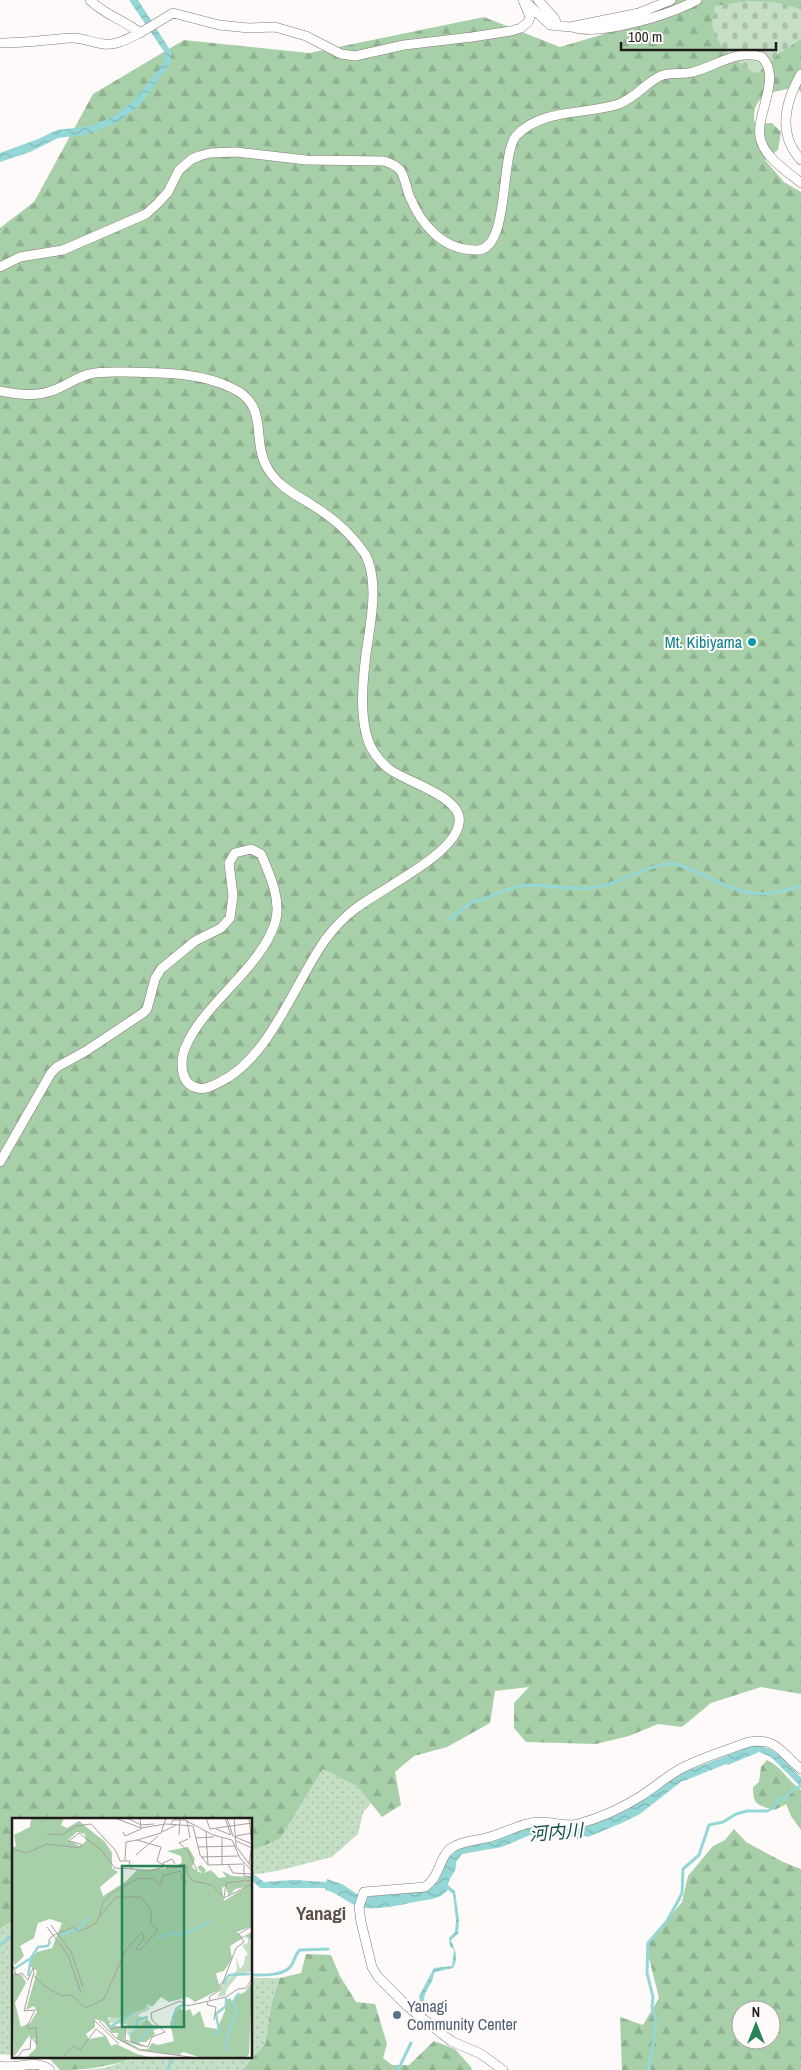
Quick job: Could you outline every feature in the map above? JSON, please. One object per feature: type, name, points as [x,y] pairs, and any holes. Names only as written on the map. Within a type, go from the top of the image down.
[{"type":"street","points":[[90,0],[95,6],[144,32]]},
{"type":"street","points":[[0,43],[24,43],[71,38],[104,45],[114,44],[144,32],[173,13],[219,25],[248,28],[275,27],[306,36],[340,54],[355,56],[404,45],[472,37],[521,28],[528,22],[530,17],[524,0]]},
{"type":"street","points":[[524,0],[543,20],[550,25],[556,26],[570,26],[639,13],[671,0]]},
{"type":"street","points":[[538,0],[555,19],[556,26]]},
{"type":"street","points":[[570,26],[579,30],[591,30],[623,25],[670,12],[697,0]]},
{"type":"street","points":[[0,267],[11,260],[25,256],[63,250],[146,214],[168,192],[179,170],[184,165],[199,156],[223,152],[306,160],[384,161],[394,164],[404,178],[415,208],[426,226],[440,240],[466,249],[484,248],[490,244],[499,220],[512,143],[524,130],[545,119],[602,109],[619,104],[636,95],[663,75],[691,73],[719,62],[750,54],[762,57],[768,68],[768,89],[761,125],[761,141],[769,154],[801,183]]},
{"type":"street","points":[[801,74],[792,92],[785,125],[788,142],[801,160]]},
{"type":"street","points":[[0,392],[39,394],[57,389],[88,374],[104,372],[156,372],[200,377],[235,389],[247,397],[258,416],[261,451],[272,475],[281,486],[317,508],[336,523],[356,544],[369,563],[372,574],[372,598],[365,659],[364,715],[369,745],[379,760],[389,768],[417,785],[442,796],[455,806],[460,816],[460,822],[455,835],[442,849],[416,870],[366,901],[342,920],[323,944],[262,1046],[242,1068],[222,1082],[203,1089],[195,1088],[190,1085],[182,1072],[183,1054],[186,1044],[198,1025],[260,950],[268,938],[276,919],[277,909],[273,886],[261,854],[257,850],[251,849],[235,853],[229,863],[233,896],[232,913],[227,923],[195,941],[161,969],[155,979],[147,1009],[144,1013],[86,1052],[57,1067],[51,1073],[0,1162]]},
{"type":"street","points":[[503,2070],[481,2054],[450,2042],[407,2006],[378,1976],[372,1967],[364,1940],[359,1907],[364,1892],[425,1887],[437,1876],[444,1856],[450,1848],[465,1842],[506,1832],[526,1823],[576,1825],[608,1813],[641,1796],[661,1780],[683,1767],[749,1742],[761,1740],[771,1742],[801,1769]]},
{"type":"street","points":[[0,2066],[8,2068],[31,2063],[43,2064],[50,2070]]},
{"type":"green space","points":[[662,0],[801,0],[801,93],[798,88],[780,90],[765,96],[756,106],[754,114],[755,124],[772,123],[781,132],[778,150],[765,160],[784,182],[801,192],[801,1694],[761,1687],[711,1703],[682,1727],[658,1724],[629,1736],[596,1744],[526,1742],[514,1728],[514,1703],[529,1687],[495,1691],[490,1723],[447,1747],[414,1756],[395,1772],[401,1805],[382,1817],[358,1787],[323,1769],[280,1839],[252,1851],[252,1818],[12,1818],[12,1921],[0,1929],[0,228],[34,202],[93,94],[184,40],[309,53],[484,17],[560,47],[655,19],[657,8]]},
{"type":"green space","points":[[747,1],[774,2],[801,9],[801,39],[780,53],[757,74],[737,61],[725,50],[712,27],[715,6]]},
{"type":"green space","points":[[767,1760],[777,1766],[801,1790],[801,1830],[791,1816],[786,1804],[775,1810],[761,1806],[755,1801],[753,1787],[759,1782],[761,1767]]},
{"type":"green space","points":[[323,1769],[358,1787],[371,1803],[363,1813],[358,1834],[332,1857],[277,1871],[252,1875],[252,1851],[280,1839]]},
{"type":"green space","points":[[734,1829],[746,1842],[783,1862],[801,1869],[801,2070],[622,2070],[620,2017],[643,2025],[659,1998],[646,1946],[682,1902],[688,1876],[713,1846],[725,1840]]},
{"type":"green space","points":[[12,1921],[12,2055],[0,2054],[0,1929]]},
{"type":"green space","points":[[306,1954],[331,1955],[340,1976],[356,2002],[375,2004],[387,2044],[383,2058],[392,2065],[409,2065],[434,2041],[455,2049],[472,2070],[242,2070],[265,2044],[272,2001],[280,1978],[301,1973]]},
{"type":"green space","points":[[252,1978],[280,1978],[272,2001],[265,2044],[242,2070],[84,2070],[104,2068],[135,2058],[252,2058]]},
{"type":"green space","points":[[49,2058],[134,2058],[101,2067],[60,2070]]},
{"type":"water","points":[[129,0],[138,0],[172,53],[169,66],[143,101],[114,124],[85,135],[58,138],[30,152],[0,162],[0,153],[57,130],[91,126],[110,118],[130,104],[143,90],[163,63],[165,53]]},
{"type":"water","name":"河内川","points":[[754,1745],[769,1749],[780,1756],[801,1777],[801,1787],[771,1757],[759,1752],[682,1781],[640,1814],[588,1837],[585,1836],[577,1839],[575,1837],[530,1835],[502,1847],[462,1854],[456,1862],[456,1869],[448,1885],[455,1891],[459,1920],[458,1934],[451,1940],[456,1954],[456,1961],[453,1968],[435,1972],[425,1996],[425,2012],[421,2009],[419,1996],[434,1968],[452,1966],[454,1950],[450,1946],[449,1938],[455,1932],[456,1920],[453,1894],[448,1890],[441,1896],[432,1899],[389,1907],[365,1908],[354,1905],[325,1890],[325,1888],[260,1888],[252,1880],[252,1873],[264,1882],[294,1880],[326,1882],[327,1879],[342,1884],[357,1894],[367,1897],[428,1889],[438,1882],[448,1858],[458,1849],[498,1839],[528,1828],[575,1830],[630,1808],[679,1774]]},
{"type":"waterway","points":[[449,920],[475,900],[480,901],[517,887],[530,885],[593,888],[667,864],[682,866],[750,893],[773,893],[801,886]]},
{"type":"waterway","points":[[649,2070],[656,2022],[652,2007],[653,1997],[647,1973],[648,1943],[667,1921],[682,1893],[683,1869],[699,1855],[709,1825],[723,1822],[736,1814],[747,1811],[767,1811],[773,1808],[779,1800],[786,1797],[792,1790],[801,1786]]},
{"type":"waterway","points":[[0,1945],[12,1936]]},
{"type":"waterway","points":[[252,1975],[272,1974],[287,1970],[300,1950],[328,1949]]},
{"type":"waterway","points":[[398,2070],[411,2043]]},
{"type":"waterway","points":[[168,2070],[171,2058]]},
{"type":"place","name":"Mt. Kibiyama","points":[[752,642]]},
{"type":"place","name":"Yanagi Community Center","points":[[397,2015]]},
{"type":"district","name":"Yanagi","points":[[321,1913]]}]
